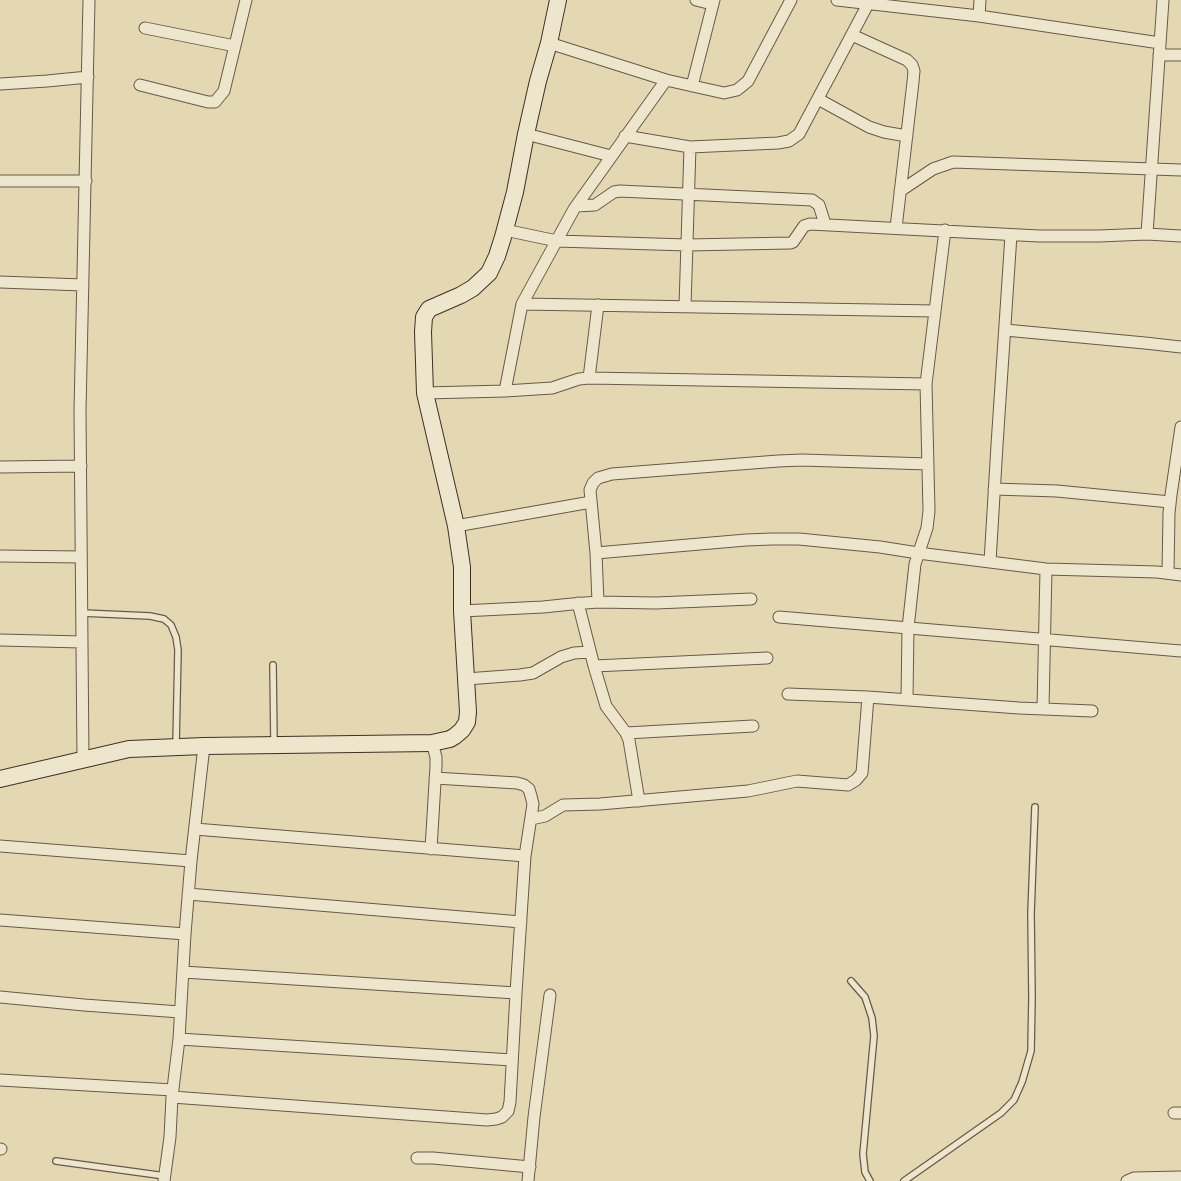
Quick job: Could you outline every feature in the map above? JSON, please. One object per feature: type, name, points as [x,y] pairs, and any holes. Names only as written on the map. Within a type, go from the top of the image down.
[{"type":"street","points":[[82,760],[80,411],[89,0]]},
{"type":"street","points":[[140,85],[208,102],[215,102],[224,91],[246,0]]},
{"type":"street","points":[[0,778],[129,749],[204,746],[432,743],[450,740],[462,730],[467,722],[468,712],[462,611],[462,567],[456,526],[425,393],[424,317],[428,309],[461,295],[473,288],[489,273],[497,256],[515,192],[526,134],[538,81],[549,43],[558,0]]},
{"type":"street","points":[[692,86],[713,2],[696,0]]},
{"type":"street","points":[[549,43],[666,80],[724,93],[737,90],[748,81],[791,0]]},
{"type":"street","points":[[837,0],[978,16],[1160,43]]},
{"type":"street","points":[[978,16],[980,0]]},
{"type":"street","points":[[1147,234],[1164,0]]},
{"type":"street","points":[[625,136],[690,148],[778,143],[789,141],[799,134],[868,4]]},
{"type":"street","points":[[145,28],[235,46]]},
{"type":"street","points":[[852,35],[907,60],[914,71],[896,228]]},
{"type":"street","points":[[1159,55],[1181,55]]},
{"type":"street","points":[[0,84],[88,77]]},
{"type":"street","points":[[505,391],[522,304],[577,206],[666,80]]},
{"type":"street","points":[[818,99],[868,127],[884,132],[907,136]]},
{"type":"street","points":[[526,134],[611,156]]},
{"type":"street","points":[[685,306],[690,148]]},
{"type":"street","points":[[900,191],[933,169],[953,162],[1181,170]]},
{"type":"street","points":[[0,181],[86,181]]},
{"type":"street","points":[[577,206],[600,202],[614,192],[620,191],[812,200],[819,205],[824,224]]},
{"type":"street","points":[[505,230],[557,241],[687,245],[790,243],[793,242],[804,226],[810,224],[1039,236],[1147,234],[1181,236]]},
{"type":"street","points":[[907,700],[908,628],[915,564],[927,528],[928,516],[926,384],[945,230]]},
{"type":"street","points":[[990,562],[1011,234]]},
{"type":"street","points":[[0,282],[83,284]]},
{"type":"street","points":[[522,304],[935,310]]},
{"type":"street","points":[[589,378],[598,305]]},
{"type":"street","points":[[1005,330],[1181,347]]},
{"type":"street","points":[[425,393],[552,388],[579,379],[589,378],[926,384]]},
{"type":"street","points":[[1168,573],[1170,502],[1181,427]]},
{"type":"street","points":[[598,602],[596,553],[590,490],[593,483],[598,478],[612,474],[778,461],[802,460],[928,464]]},
{"type":"street","points":[[0,467],[81,466]]},
{"type":"street","points":[[994,489],[1057,491],[1170,502]]},
{"type":"street","points":[[456,526],[591,502]]},
{"type":"street","points":[[596,553],[772,539],[799,539],[873,546],[1046,569],[1158,572],[1181,575]]},
{"type":"street","points":[[0,556],[81,557]]},
{"type":"street","points":[[1043,709],[1046,569]]},
{"type":"street","points":[[462,611],[543,607],[598,602],[656,603],[751,599]]},
{"type":"street","points":[[578,603],[590,652],[606,706],[626,732],[629,740],[639,800]]},
{"type":"street","points":[[779,617],[1181,651]]},
{"type":"street","points":[[0,640],[82,642]]},
{"type":"street","points":[[466,679],[532,673],[561,657],[574,653],[590,652]]},
{"type":"street","points":[[594,666],[767,658]]},
{"type":"street","points":[[788,694],[868,697],[1092,711]]},
{"type":"street","points":[[531,819],[545,816],[563,805],[600,804],[748,791],[797,782],[848,784],[856,780],[862,773],[868,697]]},
{"type":"street","points":[[626,732],[754,726]]},
{"type":"street","points":[[431,849],[436,757],[432,743]]},
{"type":"street","points":[[164,1179],[170,1137],[191,861],[204,746]]},
{"type":"street","points":[[0,1080],[480,1119],[496,1119],[502,1117],[508,1111],[510,1102],[525,856],[533,804],[529,789],[524,785],[517,783],[435,778]]},
{"type":"street","points":[[194,829],[525,856]]},
{"type":"street","points":[[0,846],[191,861]]},
{"type":"street","points":[[188,894],[521,922]]},
{"type":"street","points":[[0,920],[185,934]]},
{"type":"street","points":[[183,972],[516,993]]},
{"type":"street","points":[[528,1181],[534,1117],[550,995]]},
{"type":"street","points":[[0,997],[180,1012]]},
{"type":"street","points":[[178,1039],[512,1060]]},
{"type":"street","points":[[417,1158],[433,1158],[530,1167]]},
{"type":"street","points":[[1127,1181],[1134,1178],[1181,1178]]},
{"type":"lane","points":[[82,614],[150,616],[164,619],[171,625],[176,637],[178,650],[176,748]]},
{"type":"lane","points":[[273,665],[274,745]]},
{"type":"lane","points":[[904,1181],[1001,1113],[1014,1100],[1022,1082],[1031,1052],[1031,913],[1034,807]]},
{"type":"lane","points":[[852,980],[865,997],[873,1024],[874,1036],[863,1154],[865,1172],[870,1181]]},
{"type":"lane","points":[[56,1161],[164,1179]]}]
